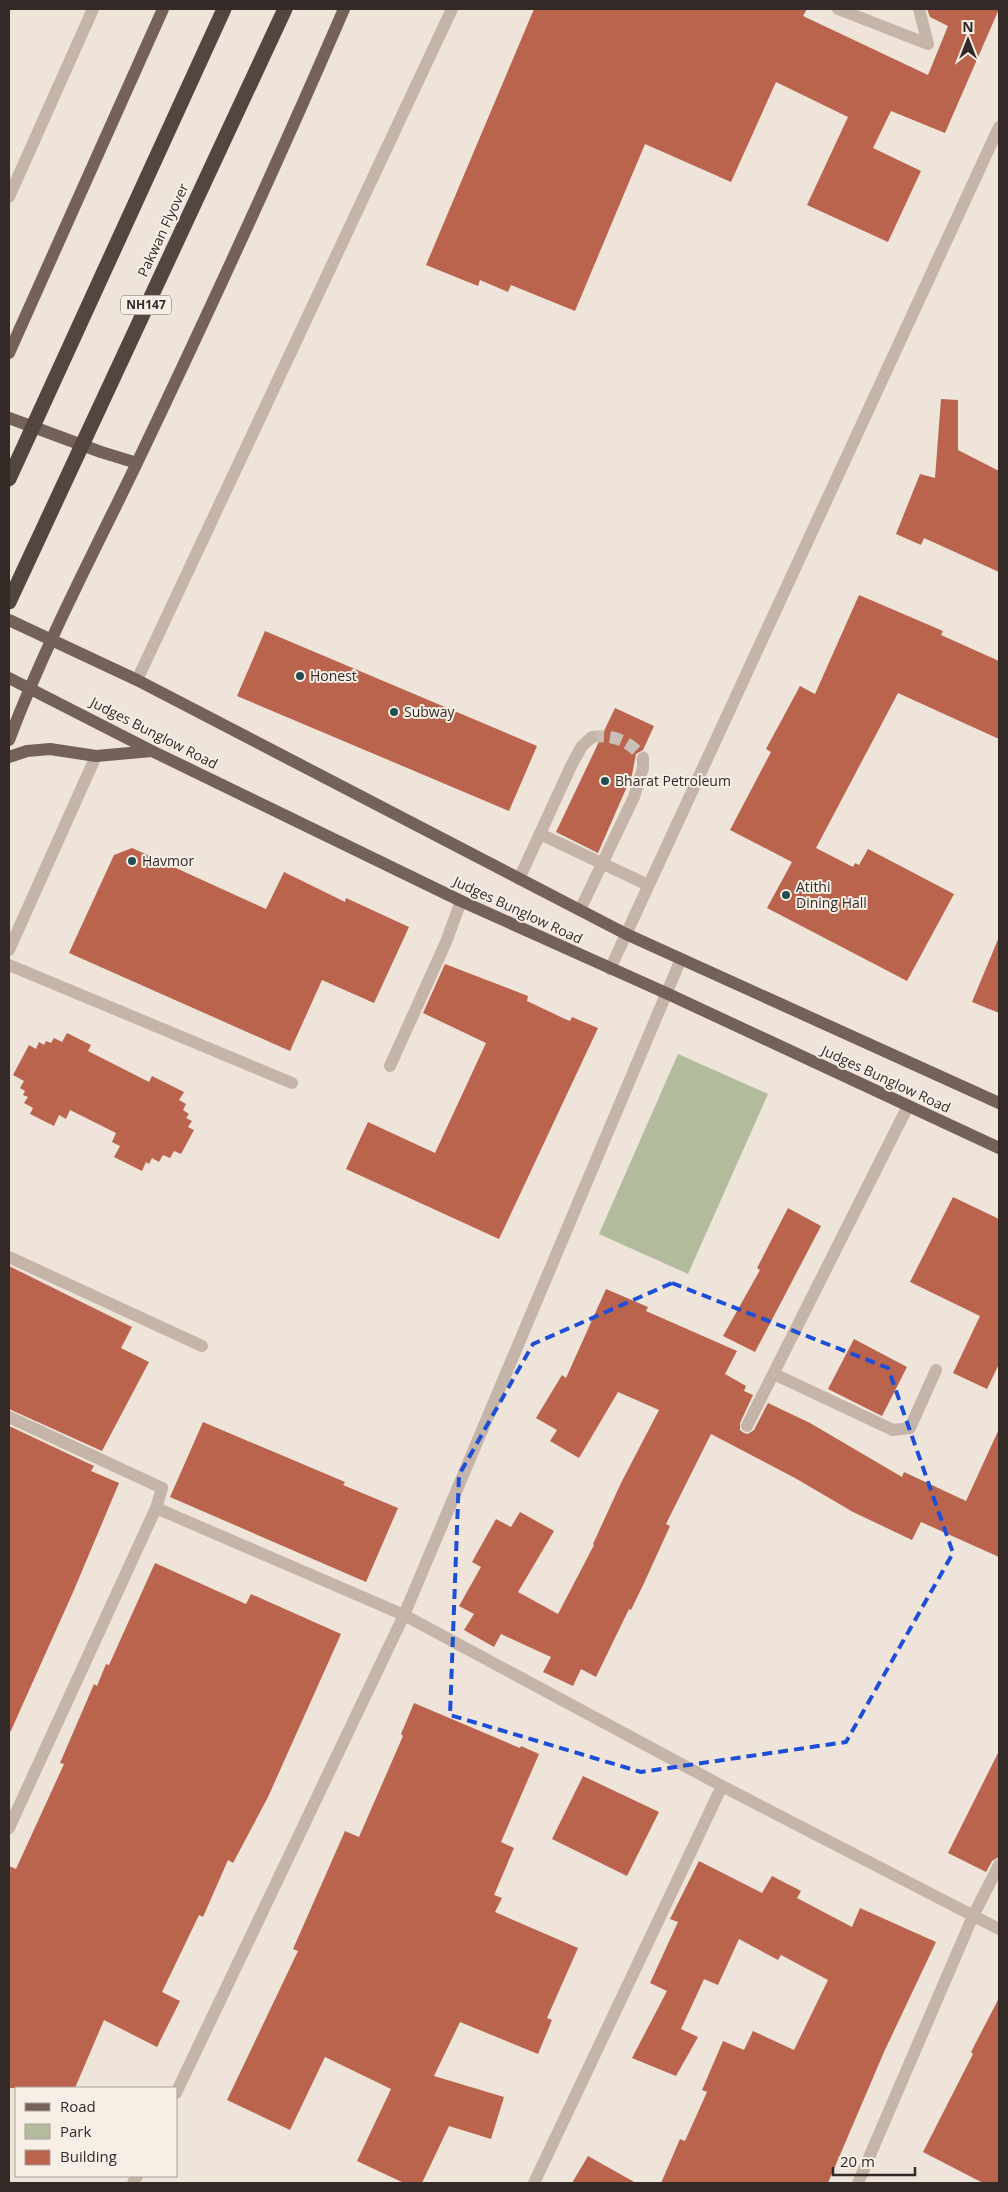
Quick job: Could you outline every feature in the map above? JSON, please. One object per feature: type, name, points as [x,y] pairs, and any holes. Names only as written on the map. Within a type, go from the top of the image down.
[{"type":"highway","points":[[9,479],[224,9]]},
{"type":"highway","name":"Pakwan Flyover","points":[[9,602],[285,9]]},
{"type":"main road","points":[[9,353],[163,9]]},
{"type":"main road","points":[[9,740],[29,686],[50,638],[137,462],[294,125],[344,9]]},
{"type":"main road","points":[[9,418],[101,452],[137,462]]},
{"type":"main road","name":"Judges Bunglow Road","points":[[9,620],[137,680],[626,934],[999,1103]]},
{"type":"main road","name":"Judges Bunglow Road","points":[[9,678],[29,686],[152,750],[461,901],[666,993],[999,1148]]},
{"type":"main road","points":[[9,757],[27,751],[50,749],[96,756],[152,750]]},
{"type":"street","points":[[9,197],[93,9]]},
{"type":"street","points":[[137,680],[452,9]]},
{"type":"street","points":[[838,9],[928,44],[919,9]]},
{"type":"street","points":[[610,969],[999,127]]},
{"type":"street","points":[[519,878],[572,764],[582,746],[592,737]]},
{"type":"street","points":[[9,950],[96,756]]},
{"type":"street","points":[[580,910],[634,797],[643,768],[643,758]]},
{"type":"street","points":[[540,834],[648,885]]},
{"type":"street","points":[[390,1066],[446,942],[461,901]]},
{"type":"street","points":[[178,2089],[404,1614],[681,958]]},
{"type":"street","points":[[9,965],[292,1083]]},
{"type":"street","points":[[748,1426],[908,1106]]},
{"type":"street","points":[[9,1257],[202,1346]]},
{"type":"street","points":[[774,1374],[893,1430],[910,1428],[936,1370]]},
{"type":"street","points":[[9,1417],[162,1488],[156,1508],[9,1828]]},
{"type":"street","points":[[156,1508],[404,1614],[722,1786],[999,1929]]},
{"type":"street","points":[[534,2183],[722,1786]]},
{"type":"street","points":[[858,2183],[973,1916],[999,1864]]},
{"type":"highlighted area","points":[[672,1283],[888,1368],[953,1553],[846,1742],[641,1772],[450,1715],[459,1475],[533,1344]]},
{"type":"green space","points":[[678,1054],[768,1094],[688,1274],[599,1234]]},
{"type":"building","points":[[534,9],[807,9],[803,16],[928,75],[948,26],[930,17],[927,9],[999,9],[945,133],[891,111],[873,148],[921,171],[888,242],[807,205],[848,117],[776,82],[731,182],[645,144],[575,311],[511,285],[508,292],[480,280],[478,286],[426,265]]},
{"type":"building","points":[[941,399],[958,400],[958,450],[999,471],[999,572],[924,538],[921,545],[896,534],[920,474],[935,478]]},
{"type":"building","points":[[859,595],[943,631],[941,635],[999,661],[999,739],[898,693],[816,848],[853,867],[855,863],[859,865],[868,849],[954,894],[907,981],[767,908],[792,862],[730,830],[771,752],[766,749],[800,686],[815,694]]},
{"type":"building","points":[[265,631],[537,746],[509,811],[237,696]]},
{"type":"building","name":"Bharat Petroleum","points":[[615,708],[654,726],[643,750],[636,754],[632,775],[598,853],[556,832]]},
{"type":"building","points":[[132,848],[266,909],[284,872],[345,902],[346,898],[409,927],[374,1003],[322,980],[290,1051],[69,953],[114,855]]},
{"type":"building","points":[[999,937],[999,1013],[972,1002]]},
{"type":"building","points":[[445,964],[528,996],[527,1001],[565,1019],[570,1021],[572,1017],[598,1028],[499,1239],[346,1169],[368,1122],[435,1153],[486,1043],[423,1013]]},
{"type":"building","points":[[67,1033],[91,1045],[88,1051],[149,1082],[152,1076],[184,1092],[179,1100],[186,1104],[183,1110],[189,1114],[186,1118],[192,1121],[188,1127],[194,1130],[181,1154],[174,1151],[170,1158],[163,1155],[159,1162],[152,1158],[149,1164],[146,1162],[142,1171],[114,1157],[120,1146],[112,1142],[116,1133],[70,1110],[66,1119],[59,1115],[54,1126],[30,1114],[33,1108],[24,1103],[28,1097],[23,1095],[25,1091],[20,1088],[24,1081],[13,1075],[29,1045],[36,1049],[39,1042],[44,1045],[46,1041],[51,1043],[54,1038],[62,1042]]},
{"type":"building","points":[[953,1197],[999,1219],[999,1364],[987,1389],[953,1373],[980,1316],[910,1282]]},
{"type":"building","points":[[788,1208],[821,1226],[755,1352],[723,1336],[760,1270],[757,1268]]},
{"type":"building","points":[[9,1266],[132,1327],[121,1348],[149,1362],[102,1451],[9,1409]]},
{"type":"building","points":[[606,1289],[648,1307],[646,1311],[737,1351],[725,1374],[746,1386],[744,1391],[753,1395],[740,1423],[740,1430],[744,1433],[748,1434],[754,1430],[768,1403],[810,1423],[902,1477],[904,1472],[966,1501],[999,1429],[999,1557],[921,1522],[912,1540],[853,1512],[795,1478],[711,1434],[666,1524],[670,1526],[645,1581],[631,1610],[629,1609],[596,1677],[581,1669],[573,1686],[543,1672],[551,1657],[501,1634],[494,1647],[464,1630],[474,1614],[459,1606],[481,1567],[472,1562],[496,1519],[511,1527],[520,1512],[554,1531],[518,1592],[558,1614],[594,1545],[621,1483],[659,1410],[618,1392],[579,1458],[550,1441],[557,1430],[536,1418],[562,1375],[566,1378]]},
{"type":"building","points":[[854,1339],[907,1367],[882,1416],[828,1389]]},
{"type":"building","points":[[203,1422],[345,1482],[343,1485],[398,1508],[366,1582],[170,1497]]},
{"type":"building","points":[[9,1426],[94,1466],[91,1471],[119,1483],[74,1590],[9,1735]]},
{"type":"building","points":[[155,1563],[246,1604],[251,1594],[341,1634],[268,1797],[233,1863],[228,1860],[203,1917],[199,1915],[162,1992],[180,2001],[157,2047],[104,2020],[75,2087],[9,2088],[9,1866],[16,1869],[64,1764],[60,1763],[94,1684],[97,1686],[106,1664],[109,1665]]},
{"type":"building","points":[[414,1703],[520,1748],[521,1746],[539,1754],[501,1842],[514,1848],[494,1895],[502,1898],[495,1912],[578,1948],[547,2018],[552,2020],[538,2054],[460,2022],[434,2076],[504,2097],[491,2139],[449,2126],[422,2183],[404,2183],[357,2161],[391,2089],[325,2057],[290,2130],[227,2100],[298,1951],[293,1949],[345,1831],[359,1837],[403,1736],[401,1734]]},
{"type":"building","points":[[999,1751],[999,1857],[992,1861],[986,1872],[948,1853]]},
{"type":"building","points":[[583,1776],[659,1812],[627,1876],[552,1839]]},
{"type":"building","points":[[699,1861],[762,1893],[772,1876],[801,1891],[797,1898],[852,1927],[860,1908],[936,1942],[884,2052],[828,2183],[661,2183],[680,2139],[685,2141],[707,2092],[702,2090],[723,2041],[744,2050],[753,2031],[794,2050],[828,1980],[781,1955],[778,1960],[739,1939],[718,1985],[704,1979],[681,2029],[698,2037],[676,2076],[632,2058],[667,1991],[650,1983],[678,1922],[670,1919]]},
{"type":"building","points":[[999,1998],[999,2183],[983,2183],[923,2152]]},
{"type":"building","points":[[588,2156],[636,2183],[572,2183]]},
{"type":"tunnel","points":[[592,737],[600,736],[620,740],[627,743],[643,758]]},
{"type":"place","name":"Honest","points":[[300,676]]},
{"type":"place","name":"Subway","points":[[394,712]]},
{"type":"place","name":"Bharat Petroleum","points":[[605,781]]},
{"type":"place","name":"Havmor","points":[[132,861]]},
{"type":"place","name":"Atithi Dining Hall","points":[[786,895]]}]
